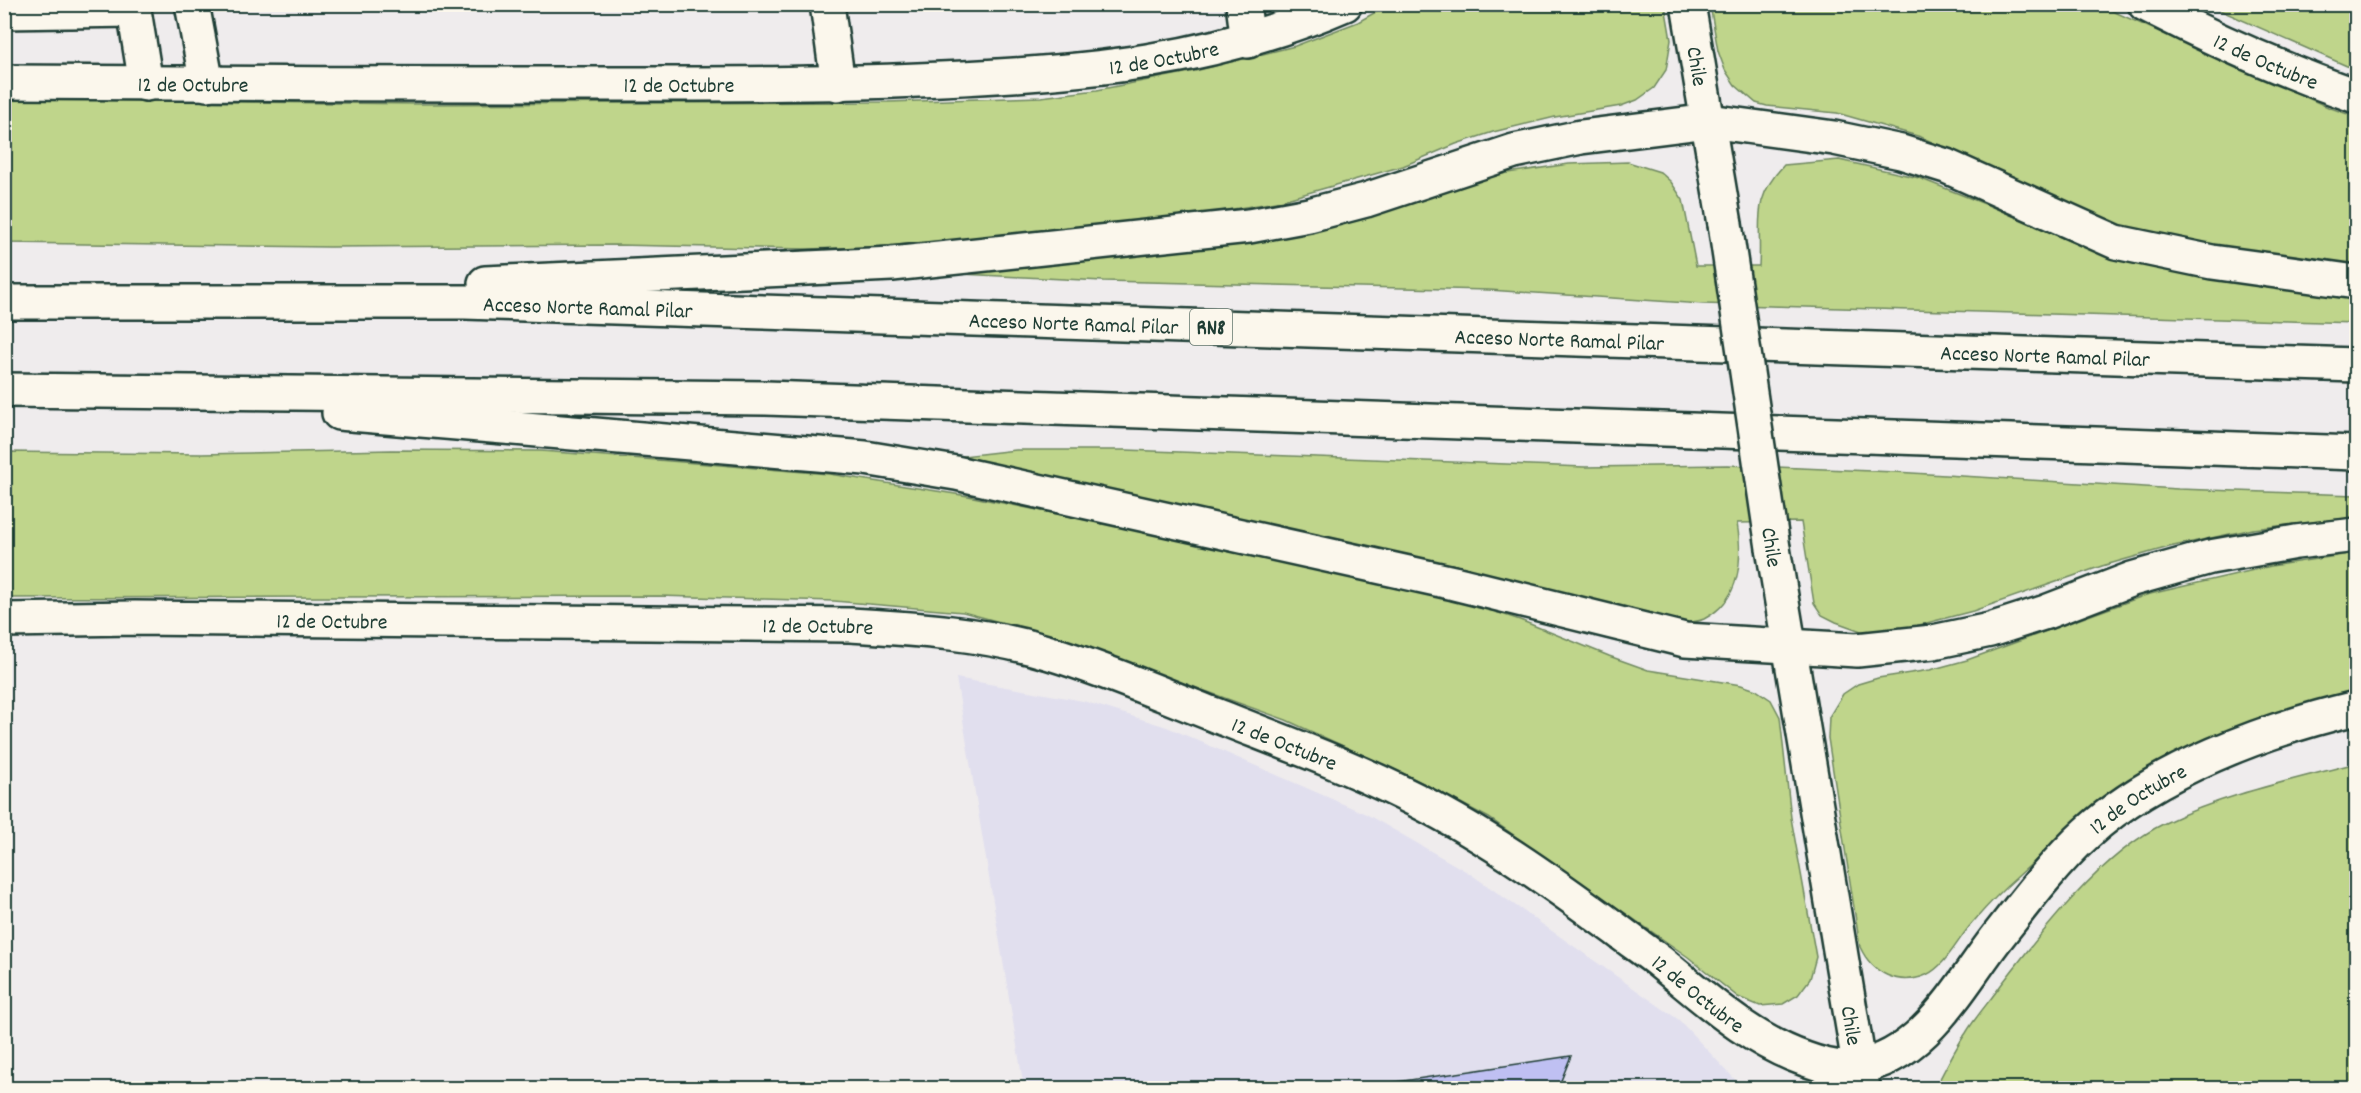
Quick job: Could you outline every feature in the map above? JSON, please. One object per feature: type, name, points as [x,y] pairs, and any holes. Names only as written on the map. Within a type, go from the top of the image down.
[{"type":"main road","points":[[192,4],[207,84]]},
{"type":"main road","points":[[827,4],[838,84]]},
{"type":"main road","points":[[1243,4],[1248,40]]},
{"type":"main road","name":"12 de Octubre","points":[[4,82],[838,84],[1025,76],[1103,69],[1178,57],[1248,40],[1299,24],[1345,4]]},
{"type":"main road","name":"Chile","points":[[1688,4],[1709,121],[1773,548],[1861,1078]]},
{"type":"main road","name":"12 de Octubre","points":[[2145,4],[2181,13],[2320,83],[2356,96]]},
{"type":"main road","points":[[4,12],[134,7],[146,84]]},
{"type":"main road","points":[[65,302],[892,264],[1249,226],[1309,215],[1366,200],[1514,151],[1581,137],[1709,121],[1834,138],[1901,152],[1946,166],[2116,242],[2212,262],[2356,282]]},
{"type":"main road","name":"Acceso Norte Ramal Pilar","points":[[4,302],[477,302],[2356,365]]},
{"type":"main road","points":[[4,390],[778,399],[2356,453]]},
{"type":"main road","points":[[68,390],[865,458],[956,473],[1094,502],[1454,583],[1685,640],[1857,650],[1933,642],[1990,630],[2046,612],[2132,579],[2210,557],[2296,542],[2356,535]]},
{"type":"main road","name":"12 de Octubre","points":[[4,620],[147,618],[850,625],[928,629],[976,636],[1050,653],[1331,761],[1404,794],[1466,827],[1521,862],[1656,958],[1725,1016],[1755,1036],[1786,1052],[1840,1068],[1861,1078],[1906,1047],[1926,1028],[1953,997],[2043,880],[2086,834],[2116,809],[2153,786],[2206,759],[2260,736],[2356,708]]},
{"type":"shaded area","points":[[956,678],[1083,701],[1167,727],[1366,814],[1469,873],[1679,1020],[1743,1088],[1024,1088]]},
{"type":"green space","points":[[1390,4],[1665,5],[1671,40],[1666,70],[1654,88],[1637,100],[1621,106],[1555,117],[1493,132],[1456,144],[1403,166],[1276,202],[1209,213],[952,240],[875,247],[807,249],[618,245],[330,247],[5,243],[5,99],[421,104],[888,102],[1041,97],[1097,90],[1195,71],[1295,46],[1358,22]]},
{"type":"green space","points":[[1710,5],[2099,5],[2328,107],[2356,117],[2356,271],[2158,240],[2095,220],[1921,137],[1837,113],[1756,103],[1735,85],[1725,70],[1718,51]]},
{"type":"green space","points":[[2208,5],[2356,5],[2356,70]]},
{"type":"green space","points":[[1839,160],[1919,178],[2081,246],[2134,262],[2356,295],[2356,323],[1703,304],[1489,290],[1103,281],[941,273],[1323,225],[1386,211],[1494,175],[1569,164],[1628,162],[1660,172],[1671,182],[1683,200],[1696,266],[1759,266],[1760,213],[1766,190],[1773,178],[1784,165]]},
{"type":"green space","points":[[392,450],[541,451],[708,464],[829,474],[968,496],[1190,541],[1466,602],[1520,620],[1648,670],[1741,685],[1756,690],[1771,700],[1780,717],[1791,818],[1816,957],[1810,979],[1798,995],[1783,1004],[1760,1006],[1738,997],[1688,957],[1489,818],[1409,776],[1286,720],[1055,637],[963,612],[834,601],[659,596],[5,598],[5,452],[202,454]]},
{"type":"green space","points":[[1016,450],[1126,450],[1585,467],[1727,465],[1895,472],[2178,489],[2356,495],[2356,517],[2253,529],[2169,547],[2102,566],[1973,611],[1892,632],[1861,631],[1822,615],[1814,603],[1801,522],[1737,523],[1739,564],[1737,577],[1726,601],[1704,619],[1681,622],[1657,620],[963,456]]},
{"type":"green space","points":[[2356,553],[2356,694],[2208,739],[2180,752],[2138,779],[2083,819],[2009,884],[1968,928],[1940,965],[1926,975],[1906,979],[1896,978],[1871,964],[1860,947],[1828,738],[1829,717],[1843,694],[1858,684],[1878,678],[1930,670],[1967,660],[2146,595],[2271,566]]},
{"type":"green space","points":[[2356,763],[2356,1088],[1935,1088],[1970,1027],[2018,964],[2075,895],[2119,854],[2165,823],[2211,804],[2259,788]]},
{"type":"building","points":[[1571,1056],[1558,1088],[1356,1088]]}]
